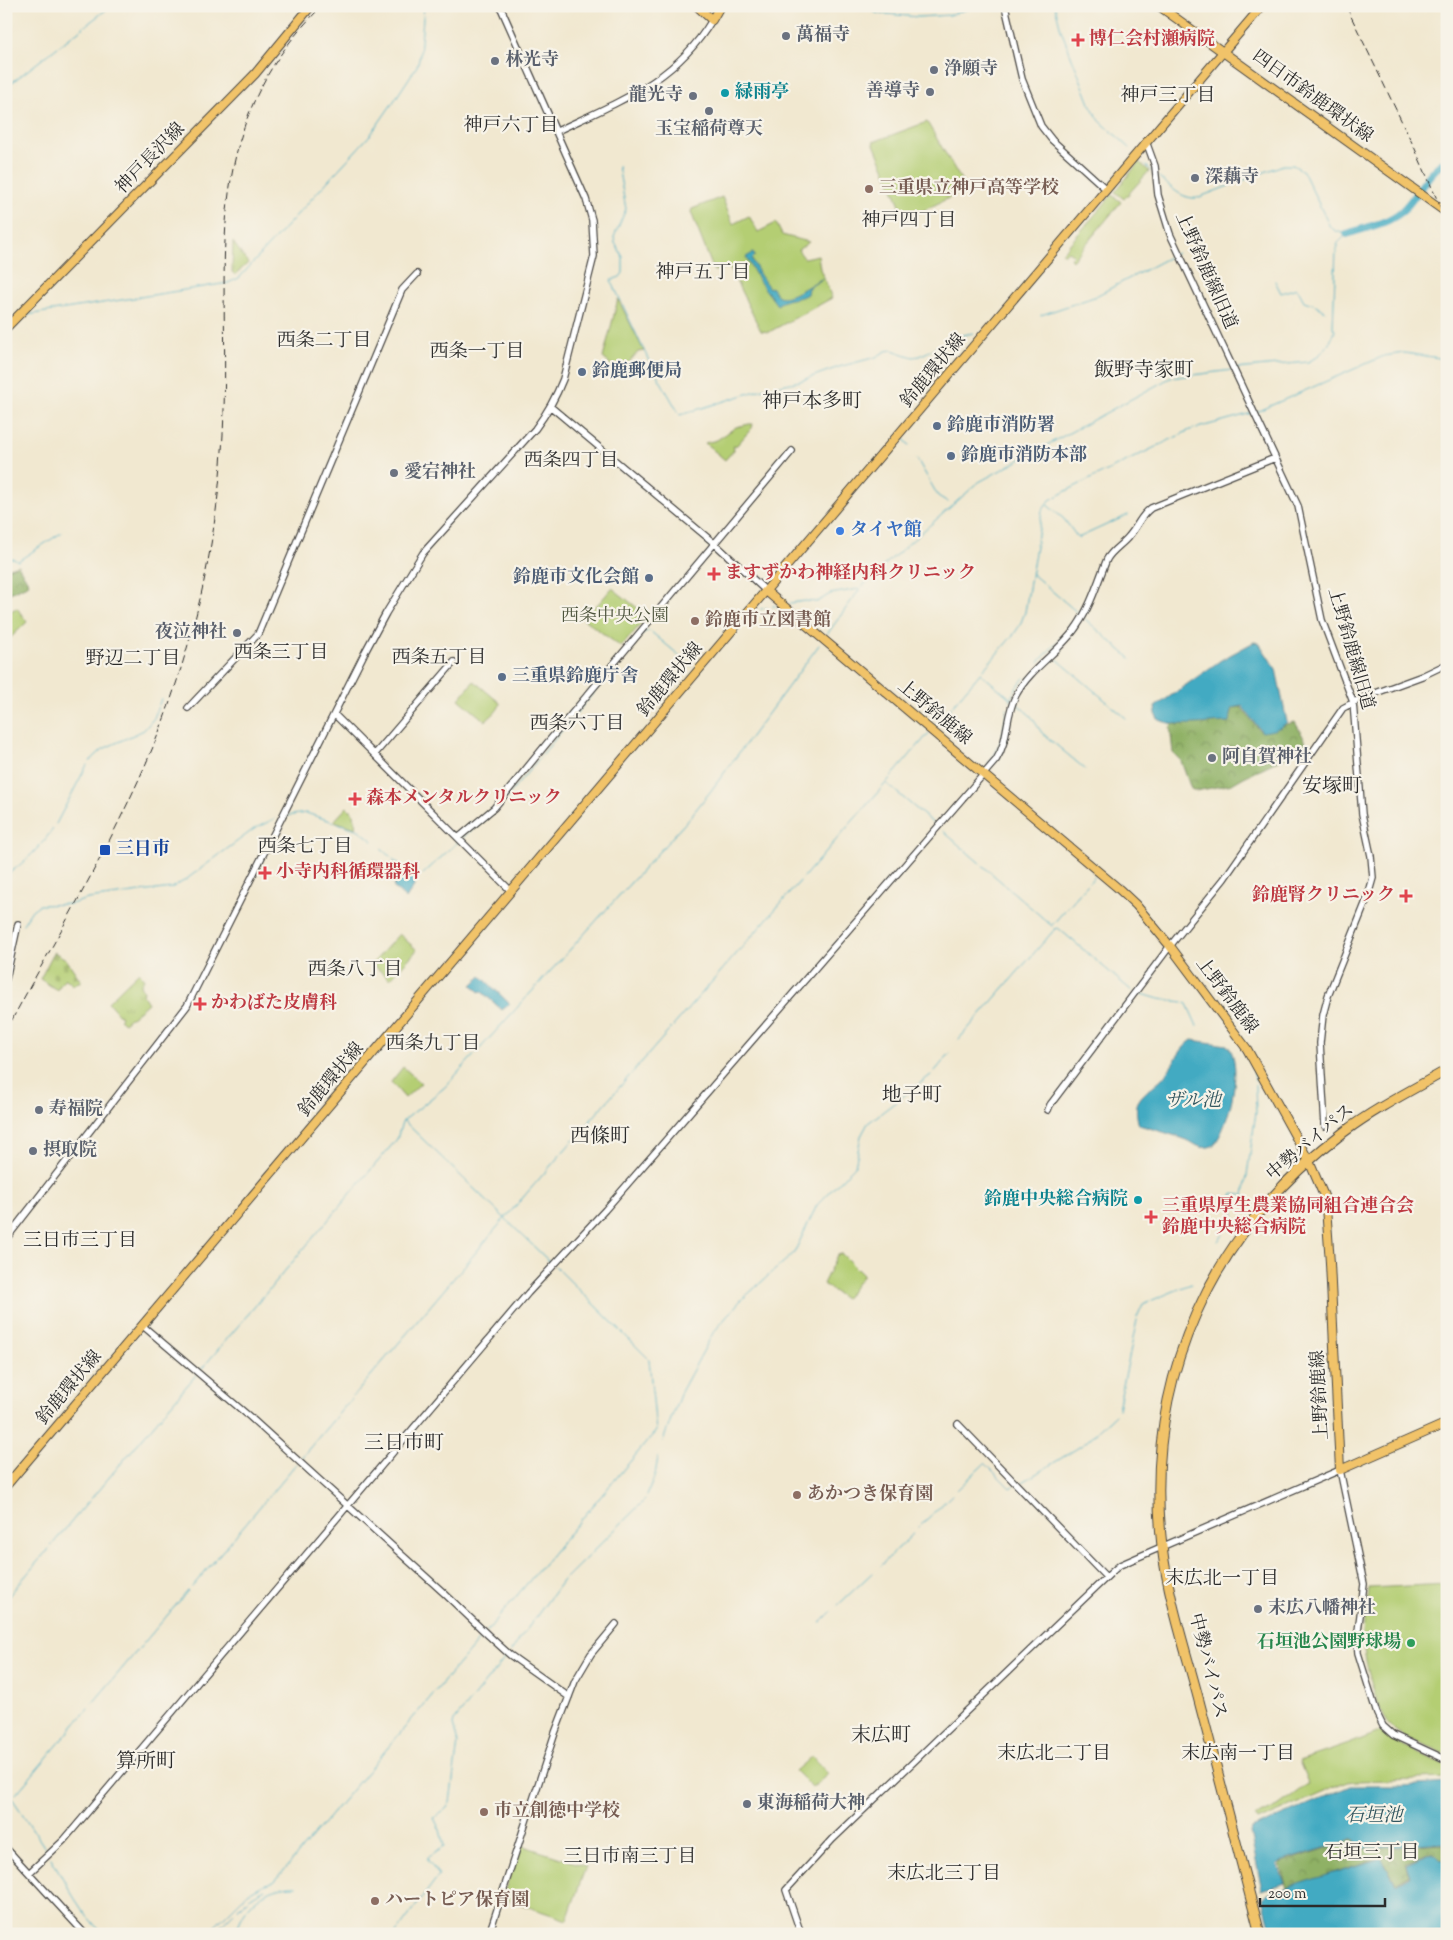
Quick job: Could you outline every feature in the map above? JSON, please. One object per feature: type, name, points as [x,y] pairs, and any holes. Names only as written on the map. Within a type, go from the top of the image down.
[{"type":"highway","name":"中勢バイパス","points":[[1260,1934],[1174,1604],[1162,1546],[1159,1478],[1166,1411],[1178,1363],[1193,1320],[1222,1264],[1262,1207],[1309,1161],[1344,1132],[1447,1070]]},
{"type":"main road","name":"神戸長沢線","points":[[6,328],[255,74],[311,6]]},
{"type":"main road","points":[[697,6],[712,20],[720,6]]},
{"type":"main road","name":"四日市鈴鹿環状線","points":[[1159,6],[1447,212]]},
{"type":"main road","name":"鈴鹿環状線","points":[[6,1486],[1147,144],[1262,6]]},
{"type":"main road","name":"上野鈴鹿線","points":[[766,591],[984,774],[1136,905],[1170,946],[1247,1049],[1309,1161],[1324,1196],[1340,1470]]},
{"type":"main road","points":[[1340,1470],[1447,1423]]},
{"type":"street","points":[[6,1239],[187,1006],[386,613],[417,561],[535,429],[551,407],[563,378],[594,256],[594,237],[590,210],[500,6]]},
{"type":"street","points":[[1005,6],[1022,79],[1041,126],[1052,140],[1107,190]]},
{"type":"street","points":[[556,131],[621,101],[664,75],[693,48],[712,20]]},
{"type":"street","name":"上野鈴鹿線旧道","points":[[1147,144],[1156,173],[1159,201],[1168,229],[1302,517],[1322,620],[1353,702],[1362,814],[1374,878],[1368,899],[1328,996],[1323,1015],[1320,1043],[1325,1126]]},
{"type":"street","points":[[188,708],[258,634],[402,290],[416,274]]},
{"type":"street","points":[[551,407],[714,543],[766,591]]},
{"type":"street","points":[[461,840],[494,808],[792,451]]},
{"type":"street","points":[[29,1873],[64,1840],[554,1264],[605,1210],[996,760],[1004,746],[1016,694],[1077,627],[1107,559],[1113,550],[1129,537],[1143,514],[1151,508],[1275,458]]},
{"type":"street","points":[[375,754],[454,662]]},
{"type":"street","points":[[1048,1110],[1170,946],[1230,872],[1334,719],[1344,708],[1353,702],[1422,676],[1447,664]]},
{"type":"street","points":[[334,714],[511,891]]},
{"type":"street","points":[[6,979],[18,924]]},
{"type":"street","points":[[143,1326],[199,1373],[348,1506],[510,1655],[569,1697]]},
{"type":"street","points":[[958,1424],[1106,1577]]},
{"type":"street","points":[[801,1934],[786,1890],[833,1839],[1106,1577],[1120,1565],[1340,1470],[1363,1578],[1364,1594],[1357,1639],[1358,1653],[1377,1714],[1384,1726],[1393,1735],[1447,1760]]},
{"type":"street","points":[[489,1934],[575,1681],[587,1659],[616,1624]]},
{"type":"street","points":[[6,1848],[85,1934]]},
{"type":"green space","points":[[927,122],[963,183],[961,192],[906,219],[873,142]]},
{"type":"green space","points":[[1139,162],[1149,171],[1124,199],[1115,192]]},
{"type":"green space","points":[[1112,195],[1121,202],[1072,261],[1070,259],[1074,255],[1068,251],[1064,255],[1062,253]]},
{"type":"green space","points":[[722,197],[733,224],[749,216],[758,232],[776,223],[782,235],[809,242],[798,250],[804,258],[818,255],[820,269],[832,298],[769,332],[761,331],[729,267],[714,271],[691,212],[692,209]]},
{"type":"green space","points":[[233,242],[248,263],[235,275],[232,272]]},
{"type":"green space","points":[[618,299],[644,351],[638,352],[620,372],[603,358]]},
{"type":"green space","points":[[753,424],[752,428],[737,445],[733,446],[734,450],[725,460],[705,443],[717,440],[736,427]]},
{"type":"green space","points":[[18,565],[29,584],[6,595],[6,569]]},
{"type":"green space","name":"西条中央公園","points":[[612,588],[648,616],[621,647],[582,618]]},
{"type":"green space","points":[[17,608],[27,622],[6,642],[6,613]]},
{"type":"green space","points":[[474,681],[500,703],[497,710],[485,721],[459,699]]},
{"type":"green space","points":[[1241,707],[1260,731],[1295,722],[1305,740],[1306,747],[1232,784],[1196,791],[1191,789],[1181,761],[1173,753],[1170,727],[1173,724],[1229,722],[1233,708]]},
{"type":"green space","points":[[347,807],[354,814],[356,828],[334,821]]},
{"type":"green space","points":[[399,934],[417,950],[390,979],[373,963]]},
{"type":"green space","points":[[54,952],[66,959],[81,981],[73,985],[65,978],[57,990],[40,979]]},
{"type":"green space","points":[[139,972],[144,979],[140,985],[148,1003],[124,1023],[119,1019],[121,1017],[108,1002]]},
{"type":"green space","points":[[403,1067],[421,1083],[405,1098],[391,1082]]},
{"type":"green space","points":[[842,1254],[863,1275],[845,1299],[823,1284],[837,1255]]},
{"type":"green space","points":[[1447,1584],[1447,1755],[1404,1736],[1387,1722],[1377,1700],[1369,1673],[1363,1635],[1369,1588]]},
{"type":"green space","points":[[1382,1731],[1396,1742],[1447,1766],[1447,1778],[1347,1782],[1258,1821],[1255,1817],[1278,1806],[1309,1785],[1299,1761]]},
{"type":"green space","points":[[812,1756],[828,1774],[812,1788],[795,1771]]},
{"type":"green space","points":[[1353,1840],[1360,1849],[1443,1843],[1447,1859],[1441,1861],[1432,1852],[1405,1863],[1409,1875],[1396,1883],[1381,1857],[1287,1889],[1280,1863]]},
{"type":"green space","points":[[520,1845],[586,1866],[567,1920],[502,1898]]},
{"type":"water","points":[[753,253],[755,256],[752,259],[760,275],[769,288],[771,287],[779,296],[789,296],[824,278],[808,288],[807,294],[785,300],[777,305],[759,281],[746,257]]},
{"type":"water","points":[[1254,642],[1259,643],[1276,669],[1287,722],[1285,724],[1276,729],[1262,732],[1242,706],[1232,708],[1230,722],[1181,724],[1157,718],[1155,707],[1221,660]]},
{"type":"water","points":[[393,862],[403,870],[417,875],[414,886],[406,899],[393,887],[395,885],[383,873]]},
{"type":"water","points":[[481,976],[510,1004],[502,1010],[481,991],[479,992],[472,985]]},
{"type":"water","name":"ザル池","points":[[1192,1040],[1227,1045],[1232,1053],[1234,1064],[1234,1090],[1227,1117],[1216,1142],[1212,1146],[1207,1147],[1202,1147],[1181,1138],[1139,1125],[1136,1110],[1140,1098],[1163,1077],[1183,1048]]},
{"type":"water","name":"石垣池","points":[[1447,1783],[1447,1851],[1444,1842],[1360,1848],[1353,1839],[1280,1862],[1278,1865],[1285,1883],[1262,1890],[1250,1832],[1252,1829],[1350,1786],[1402,1786]]},
{"type":"water","name":"石垣池","points":[[1432,1853],[1441,1861],[1447,1860],[1447,1934],[1290,1934],[1287,1931],[1271,1929],[1263,1899],[1268,1894],[1381,1858],[1396,1884],[1410,1876],[1406,1864]]},
{"type":"waterway","points":[[6,87],[111,6]]},
{"type":"waterway","points":[[6,336],[27,315],[228,283],[239,278],[371,134],[396,98],[417,66],[420,55],[424,6]]},
{"type":"waterway","points":[[867,6],[876,13],[918,17],[950,15],[977,6]]},
{"type":"waterway","points":[[1055,6],[1061,30],[1091,106],[1100,121],[1130,148]]},
{"type":"waterway","points":[[1347,234],[1382,223],[1401,212],[1433,171],[1447,160]]},
{"type":"waterway","points":[[1159,177],[1186,197],[1197,198],[1283,165],[1293,165],[1303,171],[1330,227],[1346,234]]},
{"type":"waterway","points":[[618,166],[626,209],[614,237],[615,243],[623,257],[623,273],[620,277],[611,280],[649,361],[680,415],[766,388],[800,381],[839,367],[876,357],[886,351],[892,350],[913,357],[920,356],[958,336],[973,333]]},
{"type":"waterway","points":[[1146,166],[1152,171]]},
{"type":"waterway","points":[[1236,369],[1308,362],[1325,349],[1335,331],[1333,327],[1336,249],[1338,243],[1347,234]]},
{"type":"waterway","points":[[1041,315],[1094,297],[1177,253]]},
{"type":"waterway","points":[[1275,281],[1281,293],[1297,288],[1304,301],[1316,305],[1325,311]]},
{"type":"waterway","points":[[1256,412],[1384,356],[1404,353],[1447,359]]},
{"type":"waterway","points":[[828,633],[860,589],[872,576],[979,482],[1170,378],[1232,370]]},
{"type":"waterway","points":[[933,728],[1020,625],[1025,612],[1042,511],[1050,500],[1190,430],[1252,413]]},
{"type":"waterway","points":[[904,439],[909,445]]},
{"type":"waterway","points":[[917,459],[938,496],[948,502]]},
{"type":"waterway","points":[[1046,504],[1064,519],[1078,538],[1128,515]]},
{"type":"waterway","points":[[6,559],[12,558],[18,561],[61,533]]},
{"type":"waterway","points":[[1039,662],[1076,621],[1103,562]]},
{"type":"waterway","points":[[1031,573],[1079,614]]},
{"type":"waterway","points":[[790,603],[817,602],[830,594],[859,589]]},
{"type":"waterway","points":[[761,609],[767,608]]},
{"type":"waterway","points":[[1085,619],[1131,659]]},
{"type":"waterway","points":[[462,838],[497,809],[644,632],[650,631],[692,666]]},
{"type":"waterway","points":[[199,1372],[397,1139],[402,1122],[445,1087],[686,822],[819,645]]},
{"type":"waterway","points":[[1057,659],[1126,718]]},
{"type":"waterway","points":[[980,673],[1010,698]]},
{"type":"waterway","points":[[1010,700],[1024,678]]},
{"type":"waterway","points":[[90,761],[103,749],[144,730],[154,718],[161,699]]},
{"type":"waterway","points":[[1016,703],[1031,716],[1042,733],[1085,769]]},
{"type":"waterway","points":[[988,764],[999,745],[1007,708]]},
{"type":"waterway","points":[[929,733],[886,783],[934,824]]},
{"type":"waterway","points":[[56,824],[87,765]]},
{"type":"waterway","points":[[301,1458],[505,1218],[886,783]]},
{"type":"waterway","points":[[286,816],[306,813],[359,830],[373,841]]},
{"type":"waterway","points":[[23,924],[32,910],[39,905],[71,904],[88,899],[171,888],[184,881],[254,829],[274,819]]},
{"type":"waterway","points":[[6,875],[32,854],[53,829]]},
{"type":"waterway","points":[[943,831],[1052,926]]},
{"type":"waterway","points":[[423,874],[459,841]]},
{"type":"waterway","points":[[381,849],[390,856]]},
{"type":"waterway","points":[[393,859],[417,872]]},
{"type":"waterway","points":[[1052,925],[1094,877]]},
{"type":"waterway","points":[[1054,929],[1058,928],[1132,991]]},
{"type":"waterway","points":[[959,1039],[1055,929]]},
{"type":"waterway","points":[[1139,993],[1187,1004],[1197,1026]]},
{"type":"waterway","points":[[935,1071],[950,1053]]},
{"type":"waterway","points":[[1254,1073],[1255,1081]]},
{"type":"waterway","points":[[663,1441],[681,1392],[713,1333],[739,1302],[794,1253],[817,1205],[855,1166],[861,1136],[868,1123],[931,1075]]},
{"type":"waterway","points":[[1244,1196],[1256,1112],[1255,1085]]},
{"type":"waterway","points":[[404,1121],[552,1264]]},
{"type":"waterway","points":[[1234,1215],[1232,1194],[1242,1195]]},
{"type":"waterway","points":[[1218,1241],[1223,1235]]},
{"type":"waterway","points":[[487,1631],[656,1431],[649,1359],[555,1266]]},
{"type":"waterway","points":[[1137,1317],[1143,1304],[1191,1284]]},
{"type":"waterway","points":[[1118,1409],[1137,1320]]},
{"type":"waterway","points":[[6,1599],[196,1375]]},
{"type":"waterway","points":[[1023,1482],[1084,1444],[1115,1415]]},
{"type":"waterway","points":[[647,1495],[655,1475],[658,1457]]},
{"type":"waterway","points":[[957,1490],[985,1463],[1010,1488],[1013,1486]]},
{"type":"waterway","points":[[192,1587],[296,1464]]},
{"type":"waterway","points":[[919,1527],[952,1495]]},
{"type":"waterway","points":[[566,1578],[645,1500]]},
{"type":"waterway","points":[[881,1565],[913,1534]]},
{"type":"waterway","points":[[838,1605],[872,1573]]},
{"type":"waterway","points":[[511,1651],[563,1580]]},
{"type":"waterway","points":[[92,1704],[188,1591]]},
{"type":"waterway","points":[[821,1622],[831,1612]]},
{"type":"waterway","points":[[207,1934],[248,1893],[275,1881],[484,1634]]},
{"type":"waterway","points":[[396,1933],[439,1875],[428,1861],[428,1857],[444,1846],[440,1830],[434,1818],[447,1808],[450,1802],[458,1743],[453,1725],[454,1721],[506,1657]]},
{"type":"waterway","points":[[16,1794],[88,1709]]},
{"type":"waterway","points":[[6,1789],[47,1851]]},
{"type":"waterway","points":[[51,1858],[81,1908],[104,1934]]},
{"type":"waterway","points":[[236,1934],[244,1914],[257,1898],[275,1889],[296,1886]]},
{"type":"waterway","points":[[213,1934],[250,1897],[265,1889]]},
{"type":"railway","points":[[6,1031],[120,820],[153,747],[180,672],[206,573],[218,492],[224,409],[225,246],[229,195],[238,146],[256,98],[283,52],[322,6]]},
{"type":"railway","points":[[1346,6],[1415,149],[1447,222]]},
{"type":"place","name":"萬福寺","points":[[786,36]]},
{"type":"place","name":"博仁会村瀬病院","points":[[1078,40]]},
{"type":"place","name":"林光寺","points":[[495,61]]},
{"type":"place","name":"浄願寺","points":[[934,70]]},
{"type":"place","name":"善導寺","points":[[930,92]]},
{"type":"place","name":"緑雨亭","points":[[725,93]]},
{"type":"place","name":"龍光寺","points":[[693,96]]},
{"type":"place","name":"玉宝稲荷尊天","points":[[709,111]]},
{"type":"place","name":"深藕寺","points":[[1195,178]]},
{"type":"place","name":"三重県立神戸高等学校","points":[[869,189]]},
{"type":"place","name":"鈴鹿郵便局","points":[[582,372]]},
{"type":"place","name":"鈴鹿市消防署","points":[[937,426]]},
{"type":"place","name":"鈴鹿市消防本部","points":[[951,456]]},
{"type":"place","name":"愛宕神社","points":[[394,473]]},
{"type":"place","name":"タイヤ館","points":[[840,531]]},
{"type":"place","name":"ますずかわ神経内科クリニック","points":[[714,574]]},
{"type":"place","name":"鈴鹿市文化会館","points":[[649,578]]},
{"type":"place","name":"鈴鹿市立図書館","points":[[695,621]]},
{"type":"place","name":"夜泣神社","points":[[237,633]]},
{"type":"place","name":"三重県鈴鹿庁舎","points":[[502,677]]},
{"type":"place","name":"阿自賀神社","points":[[1212,758]]},
{"type":"place","name":"森本メンタルクリニック","points":[[355,799]]},
{"type":"place","name":"三日市","points":[[105,850]]},
{"type":"place","name":"小寺内科循環器科","points":[[265,873]]},
{"type":"place","name":"鈴鹿腎クリニック","points":[[1406,896]]},
{"type":"place","name":"かわばた皮膚科","points":[[200,1004]]},
{"type":"place","name":"寿福院","points":[[39,1110]]},
{"type":"place","name":"摂取院","points":[[33,1151]]},
{"type":"place","name":"鈴鹿中央総合病院","points":[[1138,1200]]},
{"type":"place","name":"三重県厚生農業協同組合連合会 鈴鹿中央総合病院","points":[[1151,1217]]},
{"type":"place","name":"あかつき保育園","points":[[797,1495]]},
{"type":"place","name":"末広八幡神社","points":[[1258,1609]]},
{"type":"place","name":"石垣池公園野球場","points":[[1411,1643]]},
{"type":"place","name":"東海稲荷大神","points":[[747,1804]]},
{"type":"place","name":"市立創徳中学校","points":[[484,1812]]},
{"type":"place","name":"ハートピア保育園","points":[[375,1901]]},
{"type":"district","name":"神戸三丁目","points":[[1168,96]]},
{"type":"district","name":"神戸六丁目","points":[[511,126]]},
{"type":"district","name":"神戸四丁目","points":[[909,221]]},
{"type":"district","name":"神戸五丁目","points":[[703,273]]},
{"type":"district","name":"西条二丁目","points":[[324,341]]},
{"type":"district","name":"西条一丁目","points":[[477,352]]},
{"type":"district","name":"飯野寺家町","points":[[1144,371]]},
{"type":"district","name":"神戸本多町","points":[[812,402]]},
{"type":"district","name":"西条四丁目","points":[[571,461]]},
{"type":"district","name":"西条三丁目","points":[[281,653]]},
{"type":"district","name":"西条五丁目","points":[[439,658]]},
{"type":"district","name":"野辺二丁目","points":[[133,659]]},
{"type":"district","name":"西条六丁目","points":[[577,724]]},
{"type":"district","name":"安塚町","points":[[1332,787]]},
{"type":"district","name":"西条七丁目","points":[[305,847]]},
{"type":"district","name":"西条八丁目","points":[[355,970]]},
{"type":"district","name":"西条九丁目","points":[[433,1044]]},
{"type":"district","name":"地子町","points":[[912,1096]]},
{"type":"district","name":"西條町","points":[[600,1137]]},
{"type":"district","name":"三日市三丁目","points":[[80,1241]]},
{"type":"district","name":"三日市町","points":[[404,1444]]},
{"type":"district","name":"末広北一丁目","points":[[1222,1579]]},
{"type":"district","name":"末広町","points":[[881,1736]]},
{"type":"district","name":"末広北二丁目","points":[[1054,1754]]},
{"type":"district","name":"末広南一丁目","points":[[1238,1754]]},
{"type":"district","name":"算所町","points":[[146,1762]]},
{"type":"district","name":"石垣三丁目","points":[[1372,1853]]},
{"type":"district","name":"三日市南三丁目","points":[[630,1857]]},
{"type":"district","name":"末広北三丁目","points":[[944,1874]]}]
